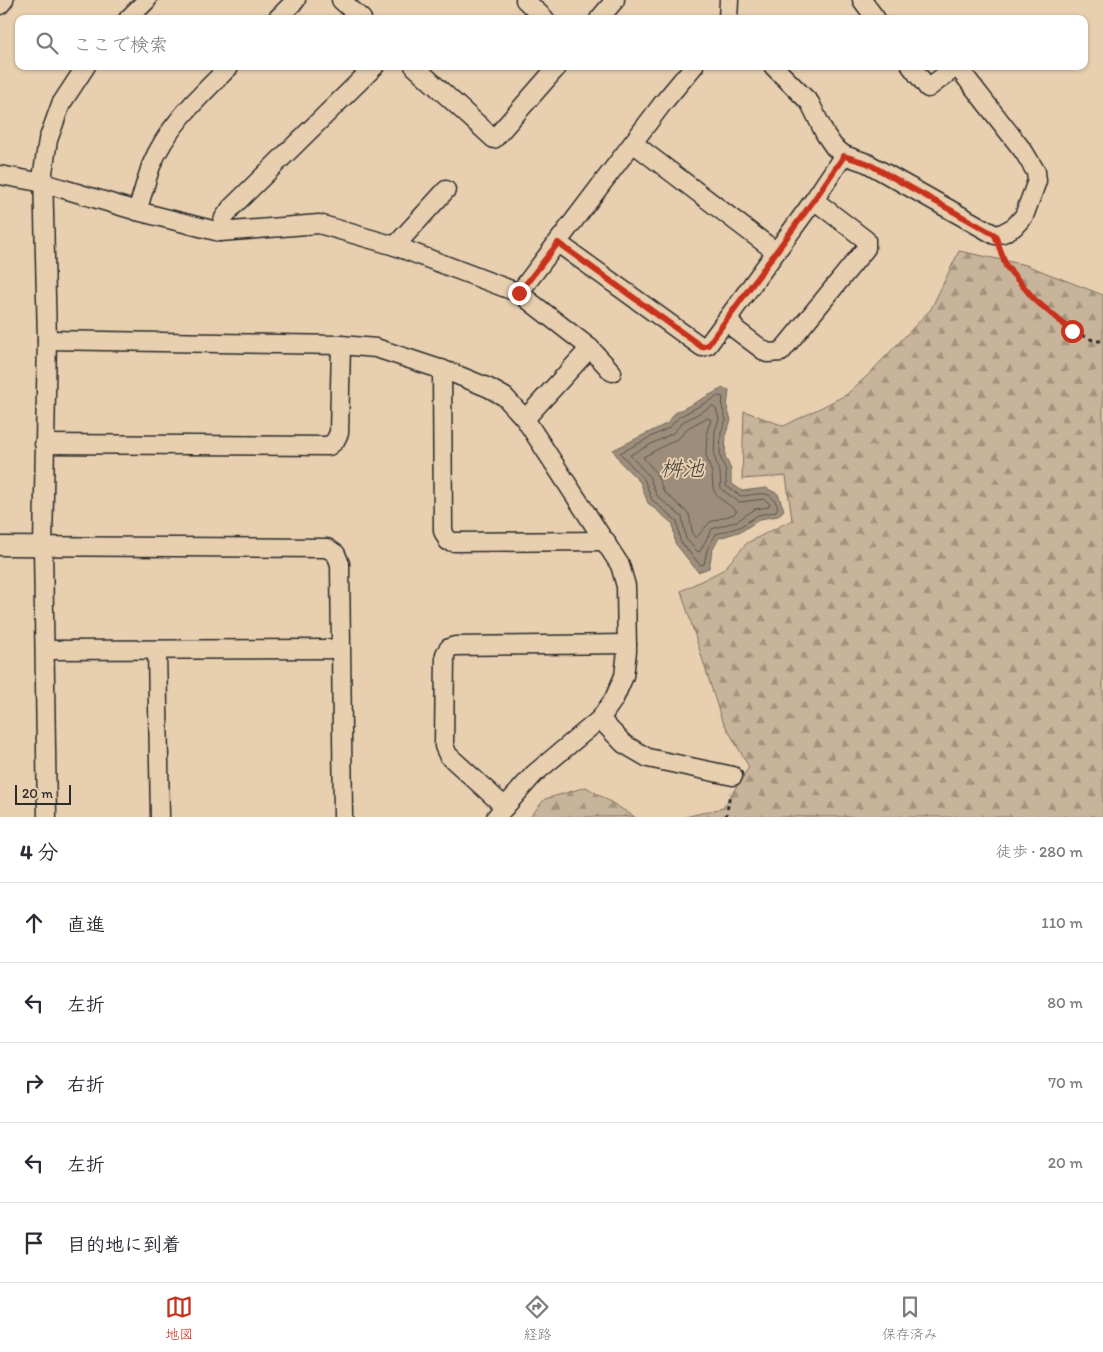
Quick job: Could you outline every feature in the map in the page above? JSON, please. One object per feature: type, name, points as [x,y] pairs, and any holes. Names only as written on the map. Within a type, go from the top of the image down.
[{"type":"street","points":[[0,5],[4,0]]},
{"type":"street","points":[[132,15],[147,0]]},
{"type":"street","points":[[281,15],[296,0]]},
{"type":"street","points":[[341,0],[358,15]]},
{"type":"street","points":[[525,0],[541,15]]},
{"type":"street","points":[[603,15],[616,0]]},
{"type":"street","points":[[728,15],[729,0]]},
{"type":"street","points":[[862,0],[873,15]]},
{"type":"street","points":[[47,817],[43,546],[48,340],[43,172],[48,140],[61,104],[83,70]]},
{"type":"street","points":[[137,211],[151,166],[170,132],[186,111],[226,70]]},
{"type":"street","points":[[220,232],[224,218],[231,208],[371,70]]},
{"type":"street","points":[[418,70],[494,139],[554,70]]},
{"type":"street","points":[[519,293],[663,103],[691,70]]},
{"type":"street","points":[[777,70],[810,102],[825,134],[844,156],[867,163],[995,235],[1014,227],[1024,216],[1037,181],[1036,172],[1024,152],[960,70]]},
{"type":"street","points":[[914,70],[928,88],[952,70]]},
{"type":"street","points":[[633,143],[775,251]]},
{"type":"street","points":[[558,243],[702,347],[708,345],[729,317],[844,156]]},
{"type":"street","points":[[0,175],[44,183],[137,211],[220,232],[318,224],[395,246],[519,293],[590,348],[612,372]]},
{"type":"street","points":[[395,246],[446,190]]},
{"type":"street","points":[[729,317],[736,329],[767,353],[781,352],[866,248],[866,240],[814,200]]},
{"type":"street","points":[[48,340],[341,345],[376,348],[442,369],[489,388],[505,397],[525,419],[620,565],[626,586],[627,644],[624,676],[614,700],[600,719],[534,774],[500,812],[448,755],[444,746],[445,654],[449,648],[455,646],[627,644]]},
{"type":"street","points":[[44,444],[329,446],[335,441],[339,432],[341,345]]},
{"type":"street","points":[[525,419],[590,348]]},
{"type":"street","points":[[442,369],[444,531],[448,541],[606,541]]},
{"type":"street","points":[[0,546],[327,548],[336,554],[340,564],[342,817]]},
{"type":"street","points":[[44,650],[340,649]]},
{"type":"street","points":[[157,650],[160,817]]},
{"type":"street","points":[[600,719],[624,744],[648,758],[734,776]]},
{"type":"path","points":[[995,235],[1006,266],[1035,300],[1072,331],[1095,341],[1103,341]]},
{"type":"path","points":[[726,817],[734,776]]},
{"type":"green space","points":[[959,251],[1026,265],[1103,295],[1103,817],[685,817],[723,808],[749,767],[721,718],[681,591],[723,570],[747,543],[792,520],[786,476],[742,479],[744,411],[784,426],[846,395],[868,375],[931,309]]},
{"type":"green space","points":[[586,787],[635,817],[530,817],[545,799]]},
{"type":"water","name":"桝池","points":[[723,388],[729,390],[727,407],[731,420],[726,433],[725,456],[731,470],[731,483],[742,491],[766,488],[778,494],[784,510],[778,516],[760,519],[742,531],[719,538],[712,551],[709,568],[698,572],[675,543],[673,524],[648,503],[640,482],[622,464],[613,450],[668,423],[675,413]]},
{"type":"route","points":[[519,293],[558,243],[702,347],[708,345],[844,156],[867,163],[995,235],[1006,266],[1035,300],[1072,331]]}]
